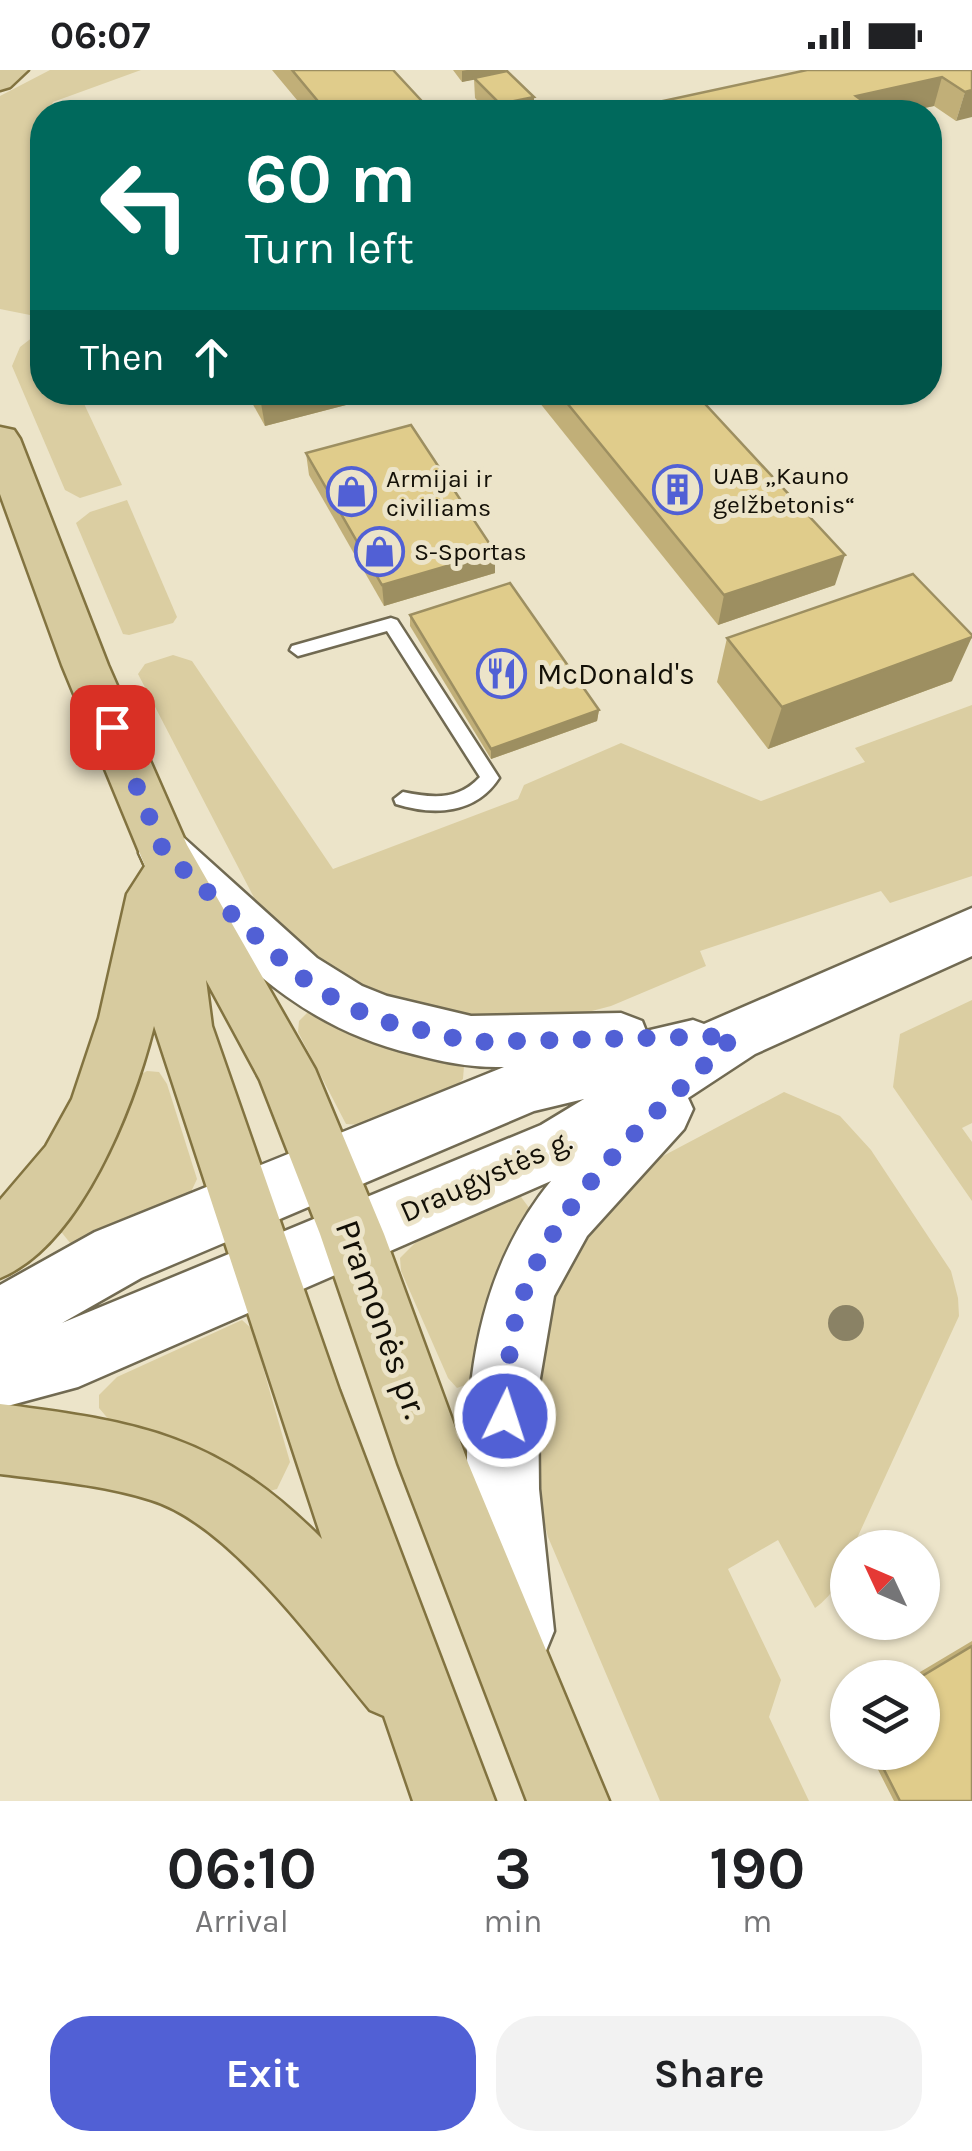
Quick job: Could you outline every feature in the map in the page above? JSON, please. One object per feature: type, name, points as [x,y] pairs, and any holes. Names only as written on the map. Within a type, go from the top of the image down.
[{"type":"main road","points":[[0,77],[12,70]]},
{"type":"main road","name":"Pramonės pr.","points":[[0,440],[85,664],[164,852],[284,1069],[326,1168],[433,1463],[568,1801]]},
{"type":"main road","points":[[0,1246],[30,1216],[84,1139],[115,1063],[164,852],[297,974],[342,1004],[383,1021],[471,1042],[734,1036]]},
{"type":"main road","name":"Pramonės pr.","points":[[164,852],[182,1026],[241,1205],[454,1801]]},
{"type":"main road","name":"Draugystės g.","points":[[0,1374],[78,1353],[563,1146],[734,1036],[972,931]]},
{"type":"main road","points":[[522,1684],[500,1485],[510,1348],[521,1299],[540,1254],[581,1192],[734,1036]]},
{"type":"main road","name":"Draugystės g.","points":[[0,1322],[118,1254],[529,1085],[734,1036]]},
{"type":"main road","points":[[0,1439],[51,1444],[164,1467],[200,1487],[251,1523],[306,1575],[419,1708]]},
{"type":"lane","points":[[298,650],[391,624],[490,778],[482,789],[461,803],[434,807],[404,799]]},
{"type":"shaded area","points":[[50,70],[141,70],[58,100],[30,100],[30,315],[0,309],[0,96]]},
{"type":"shaded area","points":[[30,339],[30,405],[85,405],[122,485],[80,498],[65,490],[12,366],[20,347]]},
{"type":"shaded area","points":[[127,500],[177,617],[173,623],[129,635],[123,634],[76,523],[90,512]]},
{"type":"shaded area","points":[[173,655],[192,661],[333,869],[518,799],[524,785],[621,743],[761,801],[865,762],[855,748],[972,705],[972,876],[890,903],[881,891],[700,951],[706,966],[611,1006],[546,1023],[463,1021],[390,1002],[301,951],[263,915],[138,674],[145,664]]},
{"type":"shaded area","points":[[972,1000],[972,1123],[962,1128],[972,1142],[972,1201],[893,1087],[900,1034]]},
{"type":"shaded area","points":[[309,1011],[457,1058],[464,1066],[463,1079],[455,1087],[360,1125],[346,1124],[298,1032],[299,1021]]},
{"type":"shaded area","points":[[147,1071],[159,1072],[167,1084],[197,1179],[190,1194],[79,1245],[71,1244],[58,1228],[132,1079]]},
{"type":"shaded area","points":[[784,1092],[840,1116],[871,1150],[951,1271],[958,1298],[959,1316],[861,1530],[830,1530],[830,1594],[815,1608],[778,1540],[728,1569],[781,1680],[769,1717],[809,1801],[660,1801],[548,1537],[523,1437],[554,1276],[646,1165]]},
{"type":"shaded area","points":[[512,1195],[521,1197],[530,1209],[527,1221],[473,1382],[457,1388],[448,1378],[401,1271],[400,1258],[415,1243]]},
{"type":"shaded area","points":[[242,1320],[252,1329],[290,1462],[277,1489],[266,1492],[230,1467],[110,1421],[99,1408],[99,1395],[117,1377]]},
{"type":"building","points":[[292,70],[393,70],[421,100],[317,100]]},
{"type":"building","points":[[807,70],[972,70],[972,90],[965,92],[942,77],[856,96],[862,100],[668,100]]},
{"type":"building","points":[[507,71],[534,97],[496,100],[474,78]]},
{"type":"building","name":"UAB „Kauno gelžbetonis“","points":[[569,405],[706,405],[845,555],[724,595]]},
{"type":"building","points":[[411,425],[495,552],[382,585],[306,453]]},
{"type":"building","points":[[913,574],[972,637],[782,707],[727,638]]},
{"type":"building","name":"McDonald's","points":[[510,583],[599,710],[491,749],[410,615]]},
{"type":"building","points":[[972,1646],[972,1801],[900,1801],[884,1770],[940,1770],[940,1665]]},
{"type":"place","name":"UAB „Kauno gelžbetonis“","points":[[678,489]]},
{"type":"place","name":"Armijai ir civiliams","points":[[351,492]]},
{"type":"place","name":"S-Sportas","points":[[379,551]]},
{"type":"place","name":"McDonald's","points":[[502,674]]},
{"type":"route","points":[[112,727],[164,852],[297,974],[342,1004],[383,1021],[471,1042],[734,1036],[581,1192],[540,1254],[521,1299],[510,1348],[505,1416]]}]
